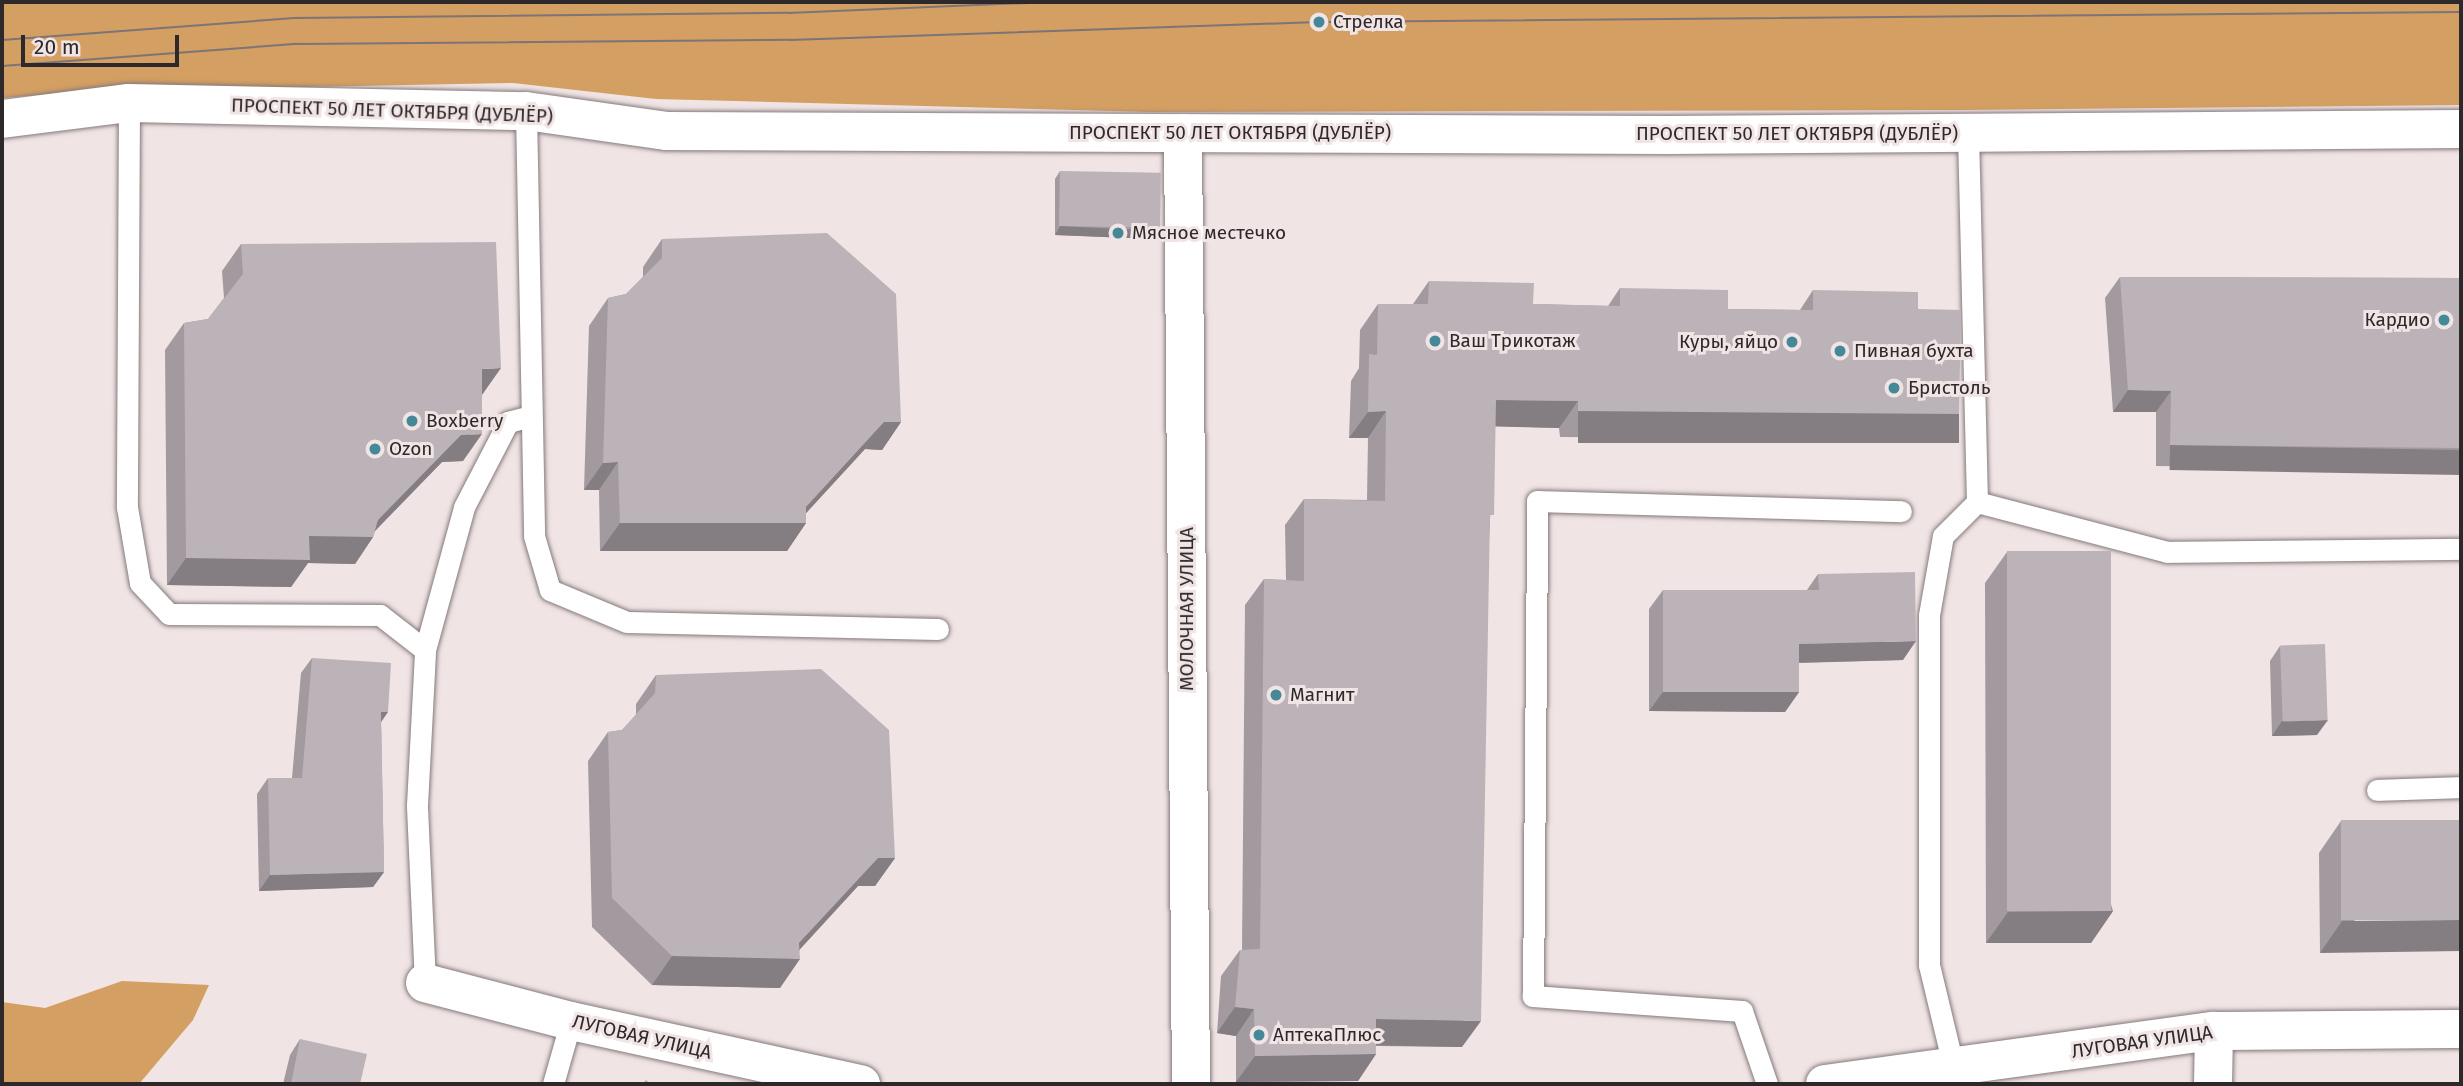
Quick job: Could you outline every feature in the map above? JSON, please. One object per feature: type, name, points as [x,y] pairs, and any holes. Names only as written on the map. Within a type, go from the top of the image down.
[{"type":"street","name":"ПРОСПЕКТ 50 ЛЕТ ОКТЯБРЯ (ДУБЛЁР)","points":[[2,119],[129,103],[526,111],[666,131],[1183,134],[2461,129]]},
{"type":"street","name":"МОЛОЧНАЯ УЛИЦА","points":[[1183,134],[1191,1084]]},
{"type":"street","name":"ЛУГОВАЯ УЛИЦА","points":[[425,983],[571,1021],[861,1084]]},
{"type":"street","name":"ЛУГОВАЯ УЛИЦА","points":[[1825,1084],[1954,1069],[2214,1031],[2461,1029]]},
{"type":"street","points":[[2213,1084],[2214,1031]]},
{"type":"lane","points":[[129,103],[127,507],[140,583],[169,614],[380,615],[425,650]]},
{"type":"lane","points":[[526,111],[534,536],[550,590],[627,622],[938,629]]},
{"type":"lane","points":[[1954,1069],[1929,965],[1929,615],[1943,536],[1977,502],[1968,133]]},
{"type":"lane","points":[[425,983],[417,805],[425,650],[464,507],[508,422],[531,416]]},
{"type":"lane","points":[[1767,1084],[1742,1011],[1533,996],[1537,501],[1901,511]]},
{"type":"lane","points":[[1977,502],[2167,552],[2461,549]]},
{"type":"lane","points":[[2377,790],[2461,787]]},
{"type":"lane","points":[[553,1084],[571,1021]]},
{"type":"shaded area","points":[[2,2],[2461,2],[2461,105],[1965,110],[1150,112],[656,99],[513,83],[91,91],[2,98]]},
{"type":"shaded area","points":[[122,981],[209,985],[193,1020],[139,1084],[2,1084],[2,1002],[45,1008]]},
{"type":"building","points":[[1060,171],[1161,173],[1160,228],[1059,226]]},
{"type":"building","points":[[827,233],[896,294],[901,422],[884,422],[806,507],[806,523],[620,523],[618,462],[603,463],[608,298],[626,294],[662,258],[662,239]]},
{"type":"building","points":[[496,242],[501,368],[482,369],[482,434],[461,435],[378,520],[373,537],[309,536],[310,560],[186,558],[184,323],[208,319],[243,274],[241,244]]},
{"type":"building","points":[[2120,277],[2461,278],[2461,448],[2170,445],[2171,391],[2128,390]]},
{"type":"building","points":[[1429,281],[1534,283],[1533,304],[1620,306],[1620,288],[1728,290],[1728,309],[1813,310],[1813,290],[1918,292],[1918,309],[1961,310],[1959,414],[1578,411],[1578,401],[1496,400],[1494,515],[1490,515],[1481,1021],[1376,1019],[1376,1054],[1255,1056],[1254,1009],[1235,1007],[1240,950],[1260,949],[1264,579],[1304,581],[1304,499],[1385,501],[1386,411],[1368,412],[1369,354],[1377,355],[1378,304],[1428,304]]},
{"type":"building","points":[[2007,551],[2111,551],[2111,911],[2007,911]]},
{"type":"building","points":[[1915,572],[1916,641],[1799,644],[1799,692],[1663,692],[1663,590],[1819,590],[1818,574]]},
{"type":"building","points":[[2325,644],[2328,720],[2283,722],[2280,646]]},
{"type":"building","points":[[312,658],[391,663],[388,712],[381,712],[384,872],[270,875],[268,778],[302,778]]},
{"type":"building","points":[[821,669],[889,730],[895,858],[878,858],[799,943],[800,959],[672,956],[612,898],[608,732],[622,730],[655,693],[656,675]]},
{"type":"building","points":[[2341,820],[2461,820],[2461,920],[2341,920]]},
{"type":"building","points":[[300,1039],[367,1054],[360,1084],[291,1084]]},
{"type":"tram line","points":[[2,40],[294,18],[788,13],[1047,2]]},
{"type":"tram line","points":[[2,66],[297,44],[790,40],[1319,22],[2461,12]]},
{"type":"place","name":"Стрелка","points":[[1319,22]]},
{"type":"place","name":"Мясное местечко","points":[[1118,233]]},
{"type":"place","name":"Кардио","points":[[2444,320]]},
{"type":"place","name":"Ваш Трикотаж","points":[[1435,341]]},
{"type":"place","name":"Куры, яйцо","points":[[1792,342]]},
{"type":"place","name":"Пивная бухта","points":[[1840,351]]},
{"type":"place","name":"Бристоль","points":[[1894,388]]},
{"type":"place","name":"Boxberry","points":[[412,421]]},
{"type":"place","name":"Ozon","points":[[375,449]]},
{"type":"place","name":"Магнит","points":[[1276,695]]},
{"type":"place","name":"АптекаПлюс","points":[[1259,1035]]}]
